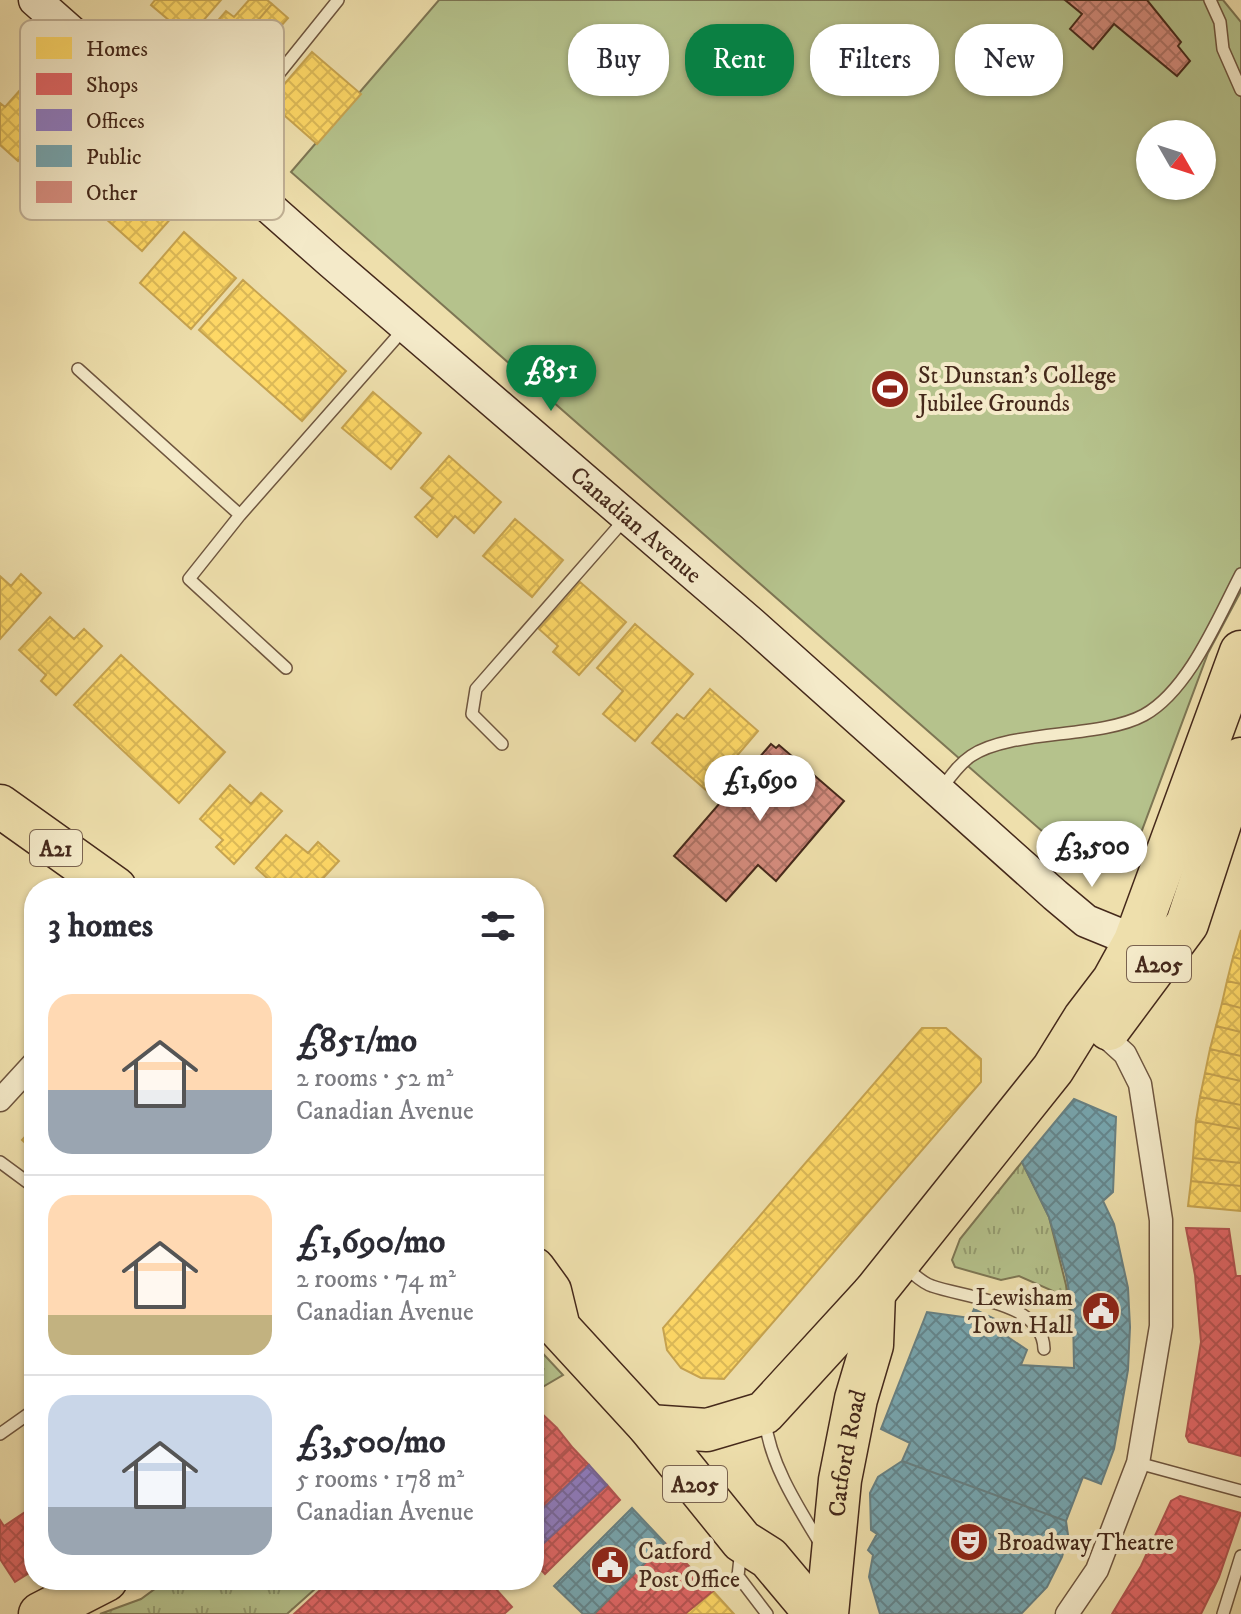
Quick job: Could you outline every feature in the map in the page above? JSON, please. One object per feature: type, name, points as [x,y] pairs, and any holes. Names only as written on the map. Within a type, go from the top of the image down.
[{"type":"highway","name":"A205","points":[[764,1413],[886,1277],[1053,1069],[1084,1019],[1113,981],[1135,941],[1227,739],[1241,652]]},
{"type":"highway","name":"A205","points":[[1053,1069],[1104,1035],[1187,924],[1241,759]]},
{"type":"highway","name":"A21","points":[[0,806],[101,878]]},
{"type":"highway","name":"Catford Road","points":[[827,1614],[829,1559],[839,1507],[840,1480],[886,1277]]},
{"type":"highway","points":[[544,1283],[550,1291],[547,1325]]},
{"type":"highway","name":"A205","points":[[547,1325],[649,1426],[742,1541],[769,1558],[816,1614]]},
{"type":"highway","points":[[649,1426],[707,1430],[764,1413]]},
{"type":"highway","points":[[40,1614],[87,1590]]},
{"type":"street","name":"Canadian Avenue","points":[[35,0],[58,20]]},
{"type":"street","name":"Canadian Avenue","points":[[284,220],[628,516],[1086,921],[1135,941]]},
{"type":"street","points":[[1135,941],[1166,918],[1220,826]]},
{"type":"street","points":[[1067,1614],[1097,1570],[1138,1463],[1161,1326],[1161,1220],[1140,1084],[1125,1054],[1104,1035]]},
{"type":"street","points":[[0,1100],[24,1074]]},
{"type":"lane","points":[[284,67],[338,0]]},
{"type":"lane","points":[[1210,0],[1220,22],[1223,49],[1241,90]]},
{"type":"lane","points":[[286,668],[189,579],[240,515],[406,326]]},
{"type":"lane","points":[[78,369],[240,515]]},
{"type":"lane","points":[[502,744],[472,714],[473,696],[628,516]]},
{"type":"lane","points":[[939,792],[963,762],[986,749],[1127,721],[1152,709],[1184,675],[1205,643],[1241,574]]},
{"type":"lane","points":[[0,1162],[24,1180]]},
{"type":"lane","points":[[886,1277],[991,1301],[1031,1319],[1044,1335],[1044,1349]]},
{"type":"lane","points":[[764,1413],[767,1441],[802,1514],[829,1559]]},
{"type":"lane","points":[[0,1434],[24,1417]]},
{"type":"lane","points":[[1138,1463],[1241,1491]]},
{"type":"lane","points":[[742,1541],[738,1576],[767,1614]]},
{"type":"lane","points":[[1223,1614],[1241,1556]]},
{"type":"green space","name":"St Dunstan's College Jubilee Grounds","points":[[439,0],[1223,0],[1241,22],[1241,591],[1208,653],[1135,849],[1126,860],[1112,867],[1083,867],[291,172]]},
{"type":"green space","points":[[1022,1162],[1049,1217],[1073,1313],[1053,1291],[1019,1276],[1001,1280],[955,1267],[952,1260],[960,1239]]},
{"type":"green space","points":[[544,1355],[563,1375],[544,1386]]},
{"type":"green space","points":[[153,1590],[314,1590],[287,1614],[100,1614],[141,1599]]},
{"type":"building: Homes","points":[[155,0],[221,0],[204,20],[169,20],[151,5]]},
{"type":"building: Homes","points":[[249,0],[267,0],[272,4],[258,20],[218,20],[226,11],[234,17]]},
{"type":"building: Homes","points":[[272,4],[288,18],[284,23],[284,20],[258,20]]},
{"type":"building: Homes","points":[[312,52],[361,94],[317,144],[284,115],[284,85]]},
{"type":"building: Homes","points":[[20,90],[18,161],[0,145],[0,103],[5,107]]},
{"type":"building: Homes","points":[[107,220],[169,220],[142,251]]},
{"type":"building: Homes","points":[[184,232],[236,278],[191,329],[140,283]]},
{"type":"building: Homes","points":[[243,280],[346,371],[302,421],[199,330]]},
{"type":"building: Homes","points":[[373,392],[421,433],[391,469],[342,428]]},
{"type":"building: Homes","points":[[449,456],[501,502],[474,533],[455,516],[437,537],[415,517],[433,498],[421,488]]},
{"type":"building: Homes","points":[[515,519],[563,560],[532,597],[483,556]]},
{"type":"building: Homes","points":[[21,574],[41,593],[0,639],[0,576],[11,586]]},
{"type":"building: Homes","points":[[580,582],[626,622],[579,675],[553,652],[558,646],[539,629]]},
{"type":"building: Homes","points":[[50,617],[74,639],[84,629],[102,646],[56,695],[41,681],[46,675],[19,650]]},
{"type":"building: Homes","points":[[635,624],[693,674],[635,741],[603,714],[623,691],[597,668]]},
{"type":"building: Homes","points":[[121,655],[225,752],[179,803],[74,705]]},
{"type":"building: Homes","points":[[710,689],[758,731],[707,791],[652,743],[677,714],[684,719]]},
{"type":"building: Homes","points":[[230,785],[251,804],[261,793],[282,811],[234,864],[216,847],[223,840],[200,819]]},
{"type":"building: Homes","points":[[286,835],[308,853],[318,842],[339,861],[323,878],[267,878],[256,868]]},
{"type":"building: Homes","points":[[1241,930],[1241,959],[1233,957]]},
{"type":"building: Homes","points":[[1233,957],[1241,959],[1241,984],[1227,981]]},
{"type":"building: Homes","points":[[1227,981],[1241,984],[1241,1008],[1222,1003]]},
{"type":"building: Homes","points":[[1222,1003],[1241,1008],[1241,1032],[1216,1026]]},
{"type":"building: Homes","points":[[1216,1026],[1241,1032],[1241,1056],[1210,1049]]},
{"type":"building: Homes","points":[[922,1028],[946,1028],[981,1059],[981,1082],[724,1379],[701,1378],[681,1368],[667,1350],[663,1328]]},
{"type":"building: Homes","points":[[1210,1049],[1241,1056],[1241,1081],[1205,1073]]},
{"type":"building: Homes","points":[[1205,1073],[1241,1081],[1241,1105],[1200,1097]]},
{"type":"building: Homes","points":[[1200,1097],[1241,1105],[1241,1129],[1196,1121]]},
{"type":"building: Homes","points":[[1196,1121],[1241,1129],[1241,1163],[1193,1158]]},
{"type":"building: Homes","points":[[1193,1158],[1241,1163],[1241,1186],[1191,1181]]},
{"type":"building: Homes","points":[[1191,1181],[1241,1186],[1241,1211],[1188,1206]]},
{"type":"building: Homes","points":[[713,1591],[734,1614],[685,1614],[686,1612]]},
{"type":"building: Shops","points":[[1186,1228],[1229,1229],[1236,1276],[1241,1276],[1241,1456],[1189,1442],[1186,1436],[1201,1342],[1195,1275]]},
{"type":"building: Shops","points":[[544,1416],[557,1428],[544,1440]]},
{"type":"building: Shops","points":[[557,1428],[572,1447],[544,1474],[544,1440]]},
{"type":"building: Shops","points":[[572,1447],[589,1465],[544,1508],[544,1474]]},
{"type":"building: Shops","points":[[607,1485],[620,1500],[545,1574],[544,1543]]},
{"type":"building: Shops","points":[[1180,1496],[1241,1513],[1219,1577],[1201,1614],[1112,1614],[1141,1566],[1171,1501]]},
{"type":"building: Shops","points":[[24,1513],[24,1576],[15,1582],[0,1559],[0,1520],[4,1526]]},
{"type":"building: Shops","points":[[665,1543],[685,1562],[634,1614],[594,1614]]},
{"type":"building: Shops","points":[[685,1562],[713,1591],[685,1614],[634,1614]]},
{"type":"building: Shops","points":[[320,1590],[497,1590],[512,1607],[504,1614],[294,1614]]},
{"type":"building: Offices","points":[[589,1465],[607,1485],[544,1543],[544,1508]]},
{"type":"building: Public","name":"Lewisham Town Hall","points":[[1074,1099],[1116,1117],[1113,1192],[1103,1201],[1114,1224],[1128,1288],[1130,1327],[1128,1370],[1114,1449],[1101,1484],[1083,1477],[1066,1521],[902,1461],[910,1443],[881,1429],[927,1312],[970,1318],[974,1309],[999,1321],[996,1329],[1027,1350],[1021,1365],[1074,1368],[1073,1313],[1066,1275],[1049,1217],[1022,1162]]},
{"type":"building: Public","name":"Broadway Theatre","points":[[902,1461],[1066,1521],[1068,1535],[1062,1557],[1047,1587],[1021,1614],[880,1614],[869,1577],[873,1555],[868,1550],[877,1534],[871,1530],[870,1493],[878,1477]]},
{"type":"building: Public","name":"Catford Post Office","points":[[632,1508],[665,1543],[594,1614],[583,1614],[554,1586]]},
{"type":"building: Other","points":[[1065,0],[1147,0],[1181,42],[1178,46],[1190,61],[1177,76],[1114,24],[1093,49],[1070,29],[1082,14]]},
{"type":"building: Other","points":[[771,744],[776,748],[779,745],[844,801],[776,881],[758,865],[726,901],[674,856]]},
{"type":"place","name":"St Dunstan's College Jubilee Grounds","points":[[890,389]]},
{"type":"place","name":"Lewisham Town Hall","points":[[1101,1311]]},
{"type":"place","name":"Broadway Theatre","points":[[969,1542]]},
{"type":"place","name":"Catford Post Office","points":[[610,1565]]}]
